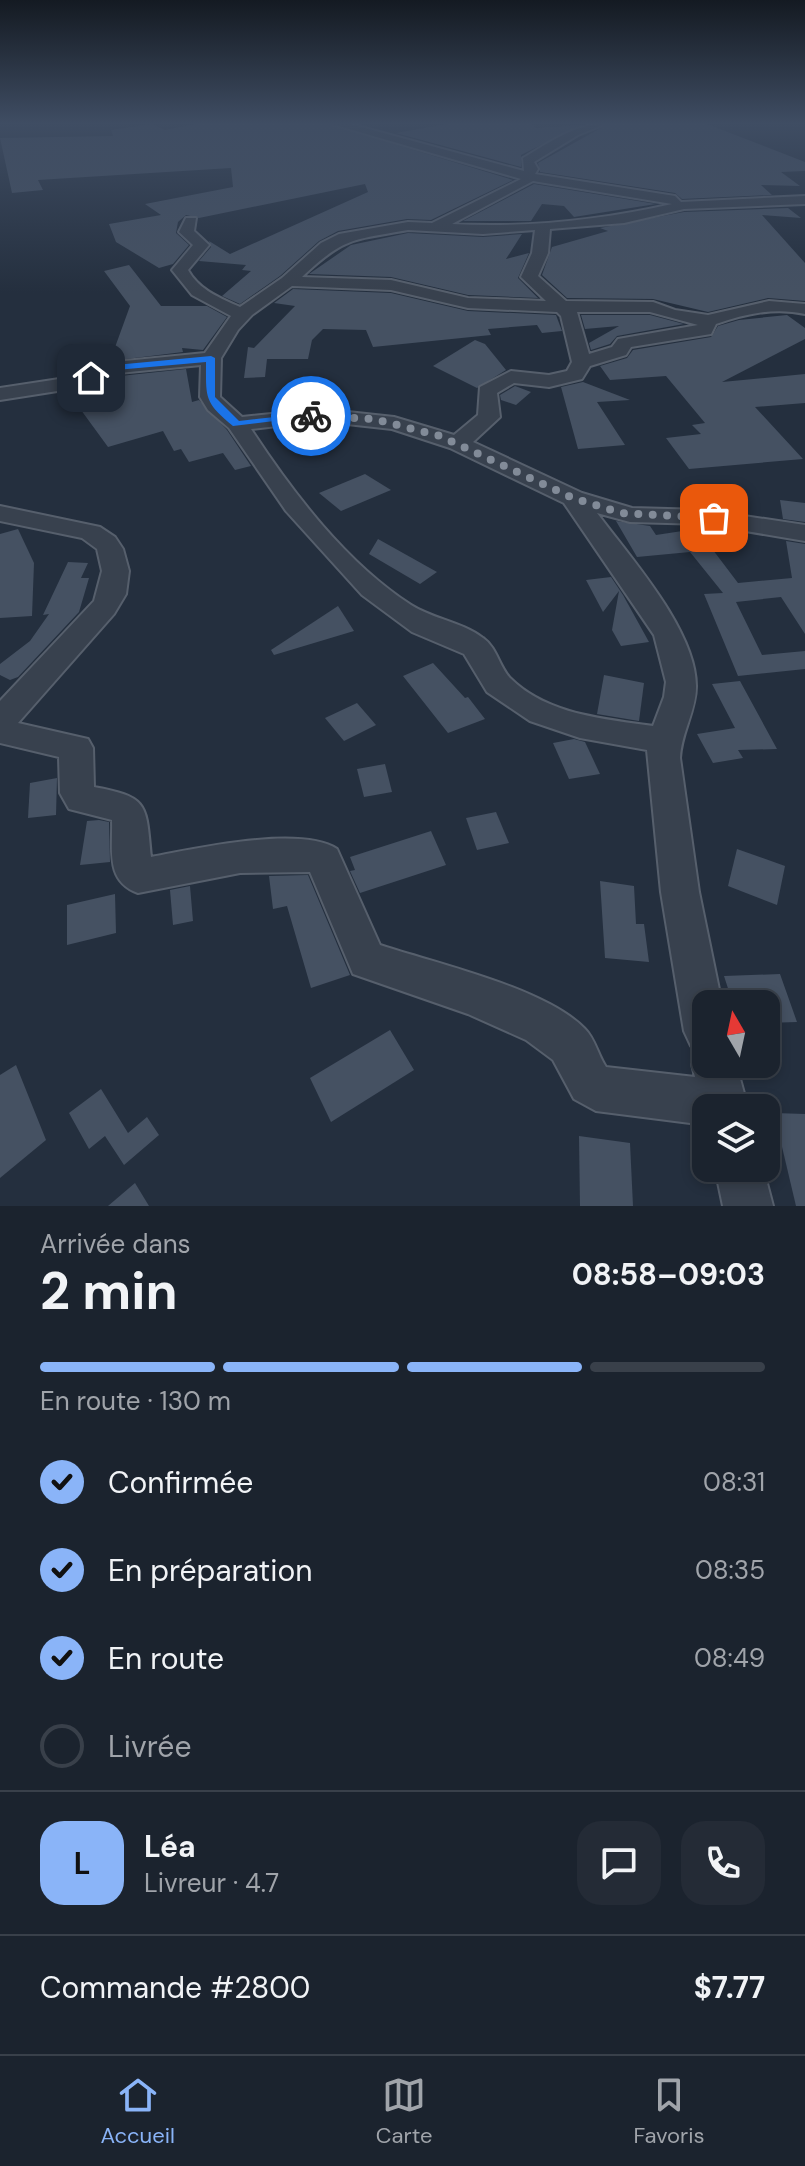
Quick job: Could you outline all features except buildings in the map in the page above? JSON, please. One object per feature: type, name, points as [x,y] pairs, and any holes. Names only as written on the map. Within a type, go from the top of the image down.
[{"type":"street","points":[[436,226],[527,180]]},
{"type":"street","points":[[552,180],[669,200],[805,200]]},
{"type":"street","points":[[664,740],[561,723],[538,713],[495,682],[484,654],[468,642],[415,620],[329,546],[268,471],[237,424],[215,406],[210,397],[211,358],[242,315],[288,281],[326,246],[344,237],[397,227],[436,226],[477,230],[624,219],[684,205],[741,201]]},
{"type":"street","points":[[191,221],[186,232],[201,245],[184,262],[180,270],[183,278],[197,291],[242,315]]},
{"type":"street","points":[[543,225],[540,253],[529,277],[564,307],[573,319],[573,337],[582,362]]},
{"type":"street","points":[[288,281],[391,285],[468,303],[657,307],[674,316],[709,321],[738,311],[805,309]]},
{"type":"street","points":[[458,443],[489,417],[487,391],[511,377],[549,381],[575,375],[582,362],[616,352],[625,343],[643,338],[674,338],[705,330],[709,321]]},
{"type":"street","points":[[0,394],[83,381],[115,368],[211,358]]},
{"type":"street","points":[[237,424],[338,416],[394,423],[458,443],[562,492],[630,515],[704,517],[805,533]]},
{"type":"street","points":[[562,492],[621,563],[668,635],[681,682],[680,697],[664,740],[680,892],[698,990]]},
{"type":"street","points":[[0,513],[33,523],[79,529],[102,539],[110,547],[116,579],[111,597],[102,609],[0,723]]},
{"type":"street","points":[[0,731],[76,748],[77,793],[81,799],[122,807],[129,812],[133,872],[138,876],[223,860],[318,856],[324,860],[362,955],[367,960],[516,1013],[573,1048],[584,1080],[596,1088],[721,1092]]},
{"type":"street","points":[[742,1182],[748,1206]]},
{"type":"way so far","points":[[311,416],[374,419],[440,436],[573,498],[621,513],[714,518]]},
{"type":"route","points":[[91,378],[115,368],[211,358],[208,379],[210,397],[215,406],[237,424],[311,416]]}]
